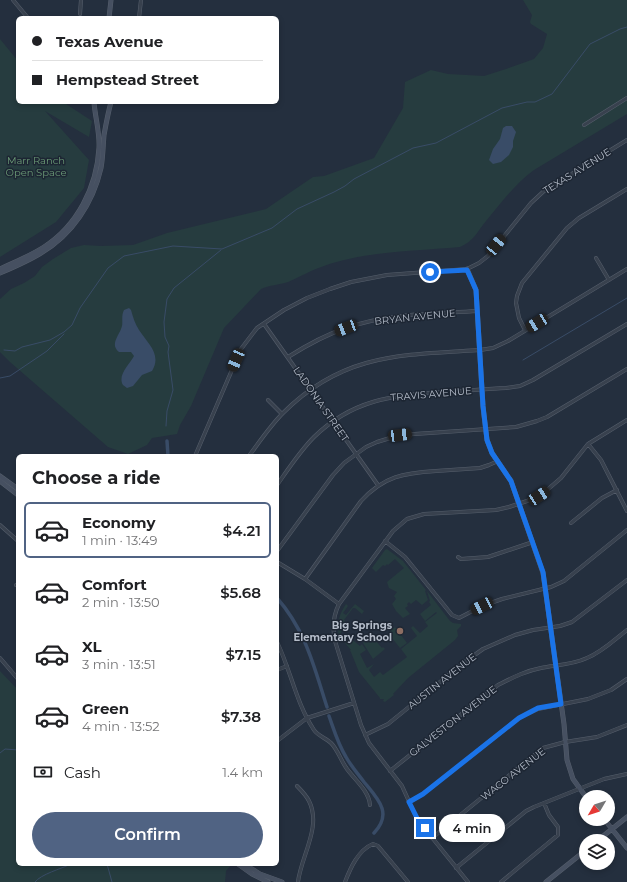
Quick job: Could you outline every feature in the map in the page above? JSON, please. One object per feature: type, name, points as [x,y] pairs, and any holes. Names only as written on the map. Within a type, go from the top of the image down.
[{"type":"street","points":[[13,0],[26,16]]},
{"type":"street","points":[[80,0],[80,14]]},
{"type":"street","points":[[110,16],[111,0]]},
{"type":"street","points":[[139,16],[141,0]]},
{"type":"street","points":[[584,125],[627,98]]},
{"type":"street","points":[[0,269],[35,253],[46,246],[68,226],[84,203],[94,178],[99,147],[94,104]]},
{"type":"street","points":[[0,273],[35,257],[52,246],[73,227],[87,205],[98,179],[111,104]]},
{"type":"street","name":"TEXAS AVENUE","points":[[197,454],[241,349],[251,334],[264,324],[284,310],[306,298],[330,288],[351,282],[387,275],[467,270],[488,256],[531,203],[544,191],[627,140]]},
{"type":"street","points":[[525,330],[519,318],[516,303],[518,289],[522,283],[567,228],[579,218],[627,189]]},
{"type":"street","points":[[596,258],[609,280]]},
{"type":"street","points":[[251,454],[282,414],[311,389],[342,371],[378,359],[406,355],[480,350],[500,345],[627,269]]},
{"type":"street","points":[[467,270],[476,290],[482,390],[489,446],[511,481],[543,572],[569,769],[573,779],[580,789]]},
{"type":"street","name":"BRYAN AVENUE","points":[[288,357],[326,336],[366,322],[400,316],[477,311]]},
{"type":"street","name":"LADONIA STREET","points":[[264,324],[378,485]]},
{"type":"street","name":"TRAVIS AVENUE","points":[[279,482],[309,443],[333,421],[360,406],[388,397],[409,394],[513,388],[527,383],[627,324]]},
{"type":"street","points":[[279,548],[333,475],[344,463],[356,453],[377,442],[400,435],[516,427],[537,421],[547,417],[627,369]]},
{"type":"street","points":[[268,400],[282,414]]},
{"type":"street","points":[[468,882],[418,820],[402,786],[374,750],[365,735],[334,634],[334,619],[339,604],[385,541],[398,525],[407,519],[416,516],[496,510],[520,504],[539,496],[555,484],[588,444],[627,420]]},
{"type":"street","points":[[588,444],[600,460],[627,511]]},
{"type":"street","points":[[305,579],[361,501],[378,485],[391,478],[406,473],[480,468],[498,461]]},
{"type":"street","points":[[0,476],[16,488]]},
{"type":"street","points":[[0,481],[16,493]]},
{"type":"street","points":[[571,523],[602,498],[616,490]]},
{"type":"street","points":[[0,524],[16,539]]},
{"type":"street","points":[[385,541],[404,556],[452,615],[457,618],[502,598],[546,588],[564,581],[627,530]]},
{"type":"street","points":[[458,557],[488,556],[533,542]]},
{"type":"street","points":[[279,563],[305,579],[339,604]]},
{"type":"street","name":"AUSTIN AVENUE","points":[[365,735],[388,724],[483,649],[515,635],[566,625],[578,619],[627,580]]},
{"type":"street","name":"GALVESTON AVENUE","points":[[390,771],[498,685],[526,672],[574,663],[587,658],[605,647],[627,630]]},
{"type":"street","points":[[279,647],[298,699],[315,732],[327,740],[335,749],[346,768],[368,797],[370,805]]},
{"type":"street","points":[[0,658],[16,677]]},
{"type":"street","points":[[279,669],[287,666]]},
{"type":"street","points":[[409,802],[423,794],[519,718],[538,708],[576,702],[600,694],[627,679]]},
{"type":"street","points":[[279,739],[307,718],[354,703]]},
{"type":"street","name":"WACO AVENUE","points":[[432,838],[538,752],[550,746],[597,737],[627,725]]},
{"type":"street","points":[[456,868],[526,811],[604,779],[627,774]]},
{"type":"street","points":[[297,786],[310,802],[313,820],[310,838],[298,882]]},
{"type":"street","points":[[501,882],[558,835],[558,827],[549,815],[544,803]]},
{"type":"street","points":[[606,834],[627,817]]},
{"type":"street","points":[[610,826],[627,848]]},
{"type":"street","points":[[344,882],[352,866],[366,847],[373,844],[378,846],[408,882]]},
{"type":"street","points":[[546,882],[579,856]]},
{"type":"street","points":[[245,866],[268,882]]},
{"type":"street","points":[[245,866],[260,874],[282,882]]},
{"type":"green space","points":[[523,0],[627,0],[627,114],[527,175],[508,194],[475,236],[465,245],[460,247],[391,252],[356,257],[315,269],[288,282],[261,289],[224,328],[191,406],[180,425],[177,434],[152,438],[147,445],[128,454],[108,447],[0,352],[0,299],[11,289],[35,276],[42,267],[71,248],[84,245],[133,245],[167,233],[266,209],[313,177],[324,176],[374,158],[403,108],[405,82],[431,70],[448,74],[484,76],[534,59],[543,48],[547,34],[531,24],[530,22],[532,15]]},
{"type":"green space","name":"Marr Ranch Open Space","points":[[0,39],[16,59],[16,104],[66,104],[92,121],[89,137],[45,111],[89,160],[84,188],[56,222],[0,257]]},
{"type":"green space","points":[[387,549],[403,561],[426,590],[428,600],[422,605],[416,600],[411,604],[409,602],[407,604],[408,606],[405,608],[410,614],[403,618],[392,604],[396,599],[394,596],[397,592],[389,588],[387,582],[404,568],[395,559],[388,565],[383,565],[376,572],[372,568]]},
{"type":"green space","points":[[427,591],[450,621],[461,624],[457,630],[458,636],[408,678],[393,694],[394,695],[385,702],[383,701],[384,699],[380,699],[359,672],[351,650],[345,643],[350,638],[360,646],[362,644],[366,650],[360,654],[367,668],[374,664],[369,670],[374,677],[380,672],[383,675],[407,657],[401,649],[417,636],[411,628],[413,626],[420,633],[428,626],[425,622],[437,613],[436,612],[425,621],[420,614],[431,605]]},
{"type":"green space","points":[[346,604],[348,606],[343,613],[346,615],[355,604],[364,611],[362,614],[353,608],[344,620],[343,625],[345,626],[341,632],[340,641],[338,622]]},
{"type":"green space","points":[[395,627],[407,643],[400,648],[388,633]]},
{"type":"green space","points":[[369,635],[382,648],[383,647],[385,649],[373,659],[363,643]]},
{"type":"green space","points":[[0,671],[16,688],[16,866],[230,866],[226,871],[225,882],[0,882]]},
{"type":"water","points":[[506,126],[512,126],[516,132],[513,147],[509,155],[501,162],[493,164],[489,160],[493,149],[500,139],[503,128]]},
{"type":"water","points":[[129,308],[138,328],[153,349],[155,354],[155,365],[152,371],[142,375],[133,386],[127,388],[123,385],[122,377],[134,356],[131,352],[119,352],[116,349],[115,343],[122,326],[123,312]]},
{"type":"waterway","points":[[4,350],[15,351],[22,347],[50,340],[64,332],[72,325],[80,308],[108,268],[124,256],[173,246],[222,249],[272,228],[297,209],[334,192],[354,179],[413,148],[436,143],[502,108],[527,102],[535,102],[552,94],[590,44],[627,27]]},
{"type":"waterway","points":[[166,426],[167,411],[173,390],[168,352],[169,346],[165,337],[164,322],[167,299],[174,288],[221,250]]},
{"type":"waterway","points":[[523,360],[627,298]]},
{"type":"waterway","points":[[0,378],[10,376],[47,351],[64,334]]},
{"type":"waterway","points":[[167,441],[168,454]]},
{"type":"waterway","points":[[279,601],[295,623],[302,636],[327,707]]},
{"type":"waterway","points":[[329,716],[343,752],[381,806],[383,813],[382,819],[380,826],[374,833]]},
{"type":"waterway","points":[[0,753],[5,749],[16,750]]},
{"type":"waterway","points":[[35,882],[46,874],[66,866]]},
{"type":"waterway","points":[[108,866],[112,882]]},
{"type":"place","name":"Big Springs Elementary School","points":[[400,631]]},
{"type":"route","points":[[425,828],[414,814],[409,802],[418,798],[512,722],[538,708],[561,704],[543,572],[509,476],[492,453],[487,440],[483,406],[476,290],[467,270],[430,272]]}]
